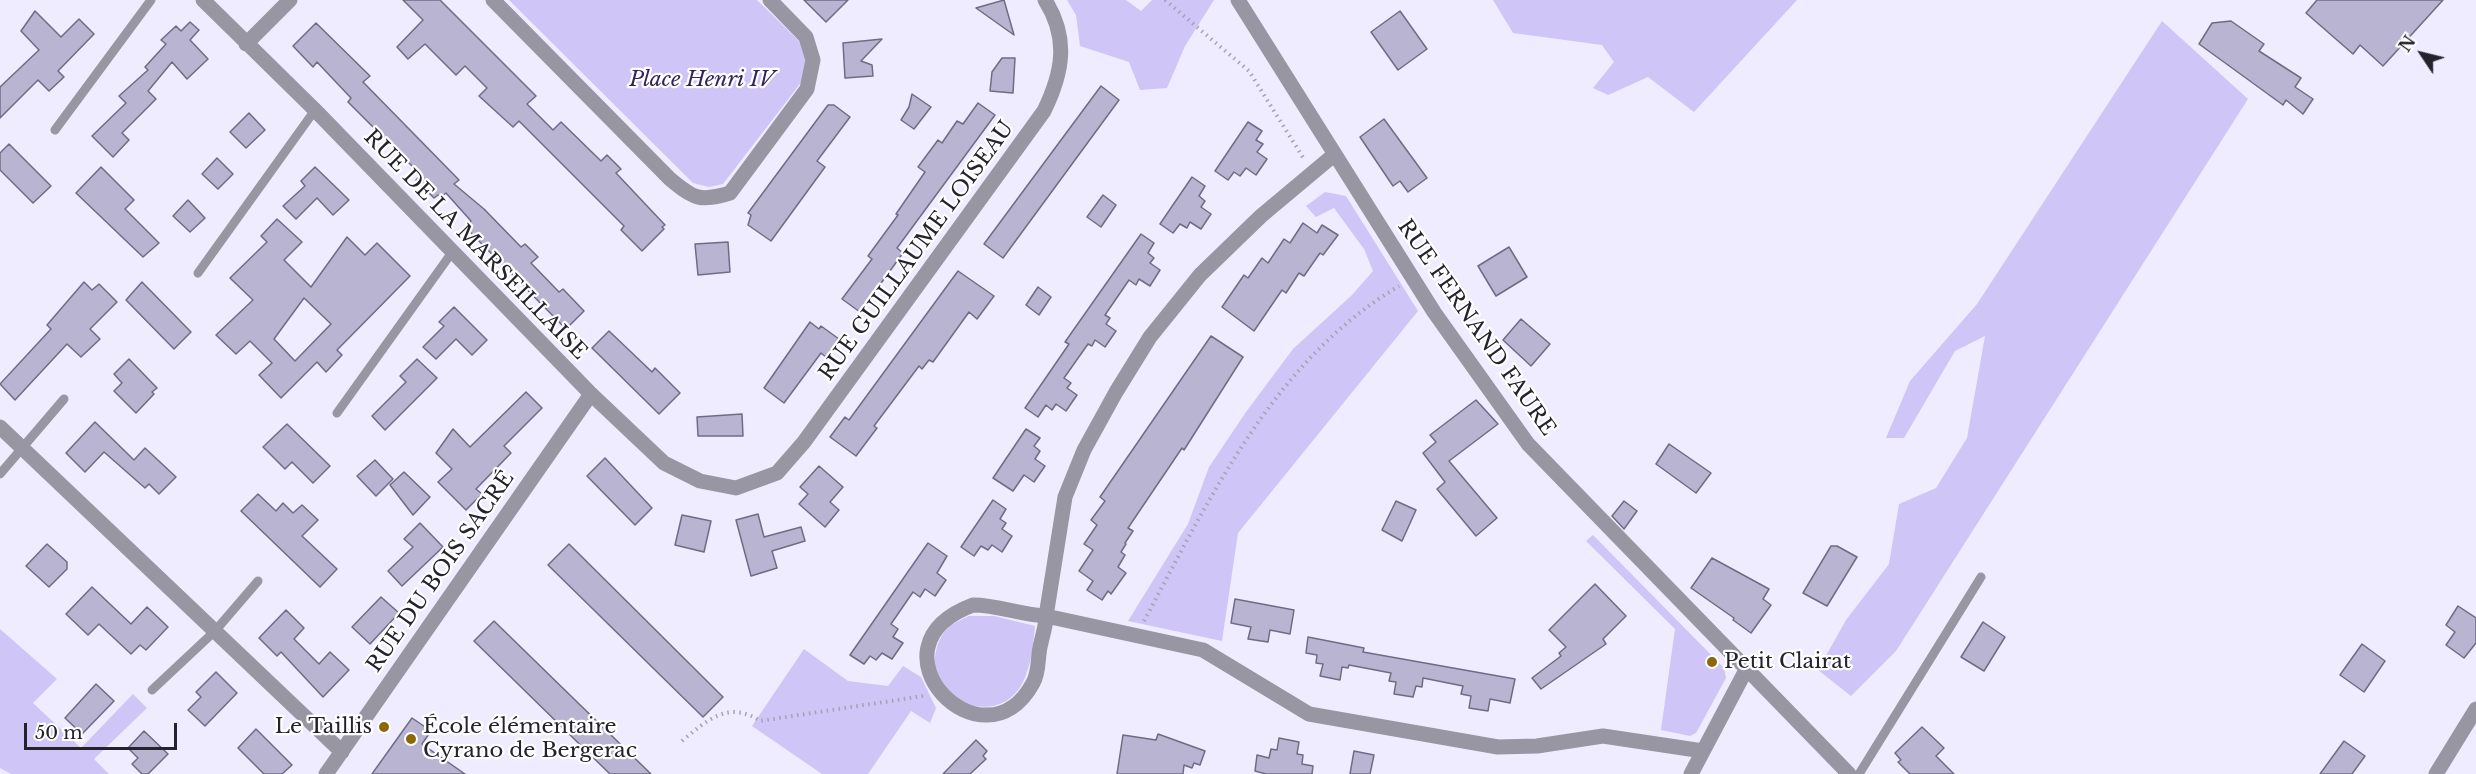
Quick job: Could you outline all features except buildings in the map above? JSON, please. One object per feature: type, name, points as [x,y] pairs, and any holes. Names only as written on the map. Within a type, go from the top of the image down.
[{"type":"street","name":"RUE DE LA MARSEILLAISE","points":[[203,0],[315,110],[591,394],[664,463],[700,481],[736,488]]},
{"type":"street","points":[[246,44],[290,0]]},
{"type":"street","points":[[493,0],[670,179],[691,197],[710,200],[730,193],[807,89],[813,60],[806,37],[770,0]]},
{"type":"street","name":"RUE GUILLAUME LOISEAU","points":[[736,488],[777,473],[804,442],[1044,111],[1058,82],[1062,41],[1053,12],[1045,0]]},
{"type":"street","name":"RUE FERNAND FAURE","points":[[1238,0],[1412,278],[1528,444],[1849,774]]},
{"type":"street","points":[[1335,154],[1261,216],[1200,275],[1150,337],[1116,392],[1084,450],[1065,497],[1046,616],[1034,682],[1024,698],[1009,709],[991,715],[971,714],[954,707],[939,693],[930,678],[927,659],[931,640],[941,624],[955,612],[973,605],[992,605],[1026,615],[1046,616],[1203,650],[1308,714],[1498,747],[1537,746],[1603,736],[1703,751]]},
{"type":"street","name":"RUE DU BOIS SACRÉ","points":[[326,774],[591,394]]},
{"type":"street","points":[[0,427],[342,752]]},
{"type":"street","points":[[1691,774],[1746,670]]},
{"type":"street","points":[[2436,774],[2476,709]]},
{"type":"lane","points":[[55,130],[151,0]]},
{"type":"lane","points":[[198,273],[315,110]]},
{"type":"lane","points":[[337,413],[453,251]]},
{"type":"lane","points":[[0,474],[64,399]]},
{"type":"lane","points":[[1859,774],[1981,577]]},
{"type":"lane","points":[[153,690],[215,631],[258,581]]},
{"type":"path","points":[[1165,0],[1249,71],[1312,173]]},
{"type":"path","points":[[1137,635],[1201,515],[1251,430],[1301,368],[1364,306],[1412,278]]},
{"type":"path","points":[[682,741],[709,718],[729,712],[746,711],[760,721],[939,693]]},
{"type":"green space","name":"Place Henri IV","points":[[509,0],[757,0],[801,43],[808,59],[803,80],[723,184],[709,187],[693,183]]},
{"type":"green space","points":[[1067,0],[1126,0],[1141,11],[1152,0],[1214,0],[1185,46],[1167,88],[1140,90],[1129,62],[1080,46],[1076,15]]},
{"type":"green space","points":[[1493,0],[1797,0],[1694,112],[1648,77],[1608,95],[1593,88],[1614,62],[1602,45],[1513,33]]},
{"type":"green space","points":[[2162,21],[2248,99],[1896,651],[1851,696],[1818,670],[1846,620],[1889,564],[1899,504],[1936,488],[1967,438],[1985,336],[1955,351],[1904,438],[1886,438],[1910,381],[1977,304]]},
{"type":"green space","points":[[1325,192],[1346,196],[1418,311],[1238,533],[1222,641],[1128,621],[1188,524],[1209,467],[1246,412],[1293,349],[1352,295],[1373,271],[1364,249],[1334,208],[1316,217],[1306,206]]},
{"type":"green space","points":[[1593,535],[1724,668],[1726,678],[1696,733],[1690,736],[1661,730],[1675,629],[1586,541]]},
{"type":"green space","points":[[969,616],[994,616],[1035,626],[1030,663],[1022,684],[1011,698],[996,705],[981,707],[965,703],[951,695],[941,683],[935,668],[936,651],[942,635],[951,625]]},
{"type":"green space","points":[[0,629],[57,679],[33,703],[81,748],[133,694],[147,708],[94,759],[109,774],[11,774],[0,768]]},
{"type":"green space","points":[[804,649],[848,681],[888,686],[903,666],[921,677],[936,708],[930,723],[911,711],[868,774],[822,774],[752,726]]},
{"type":"place","name":"Petit Clairat","points":[[1712,662]]},
{"type":"place","name":"Le Taillis","points":[[384,727]]},
{"type":"place","name":"École élémentaire Cyrano de Bergerac","points":[[411,739]]}]
